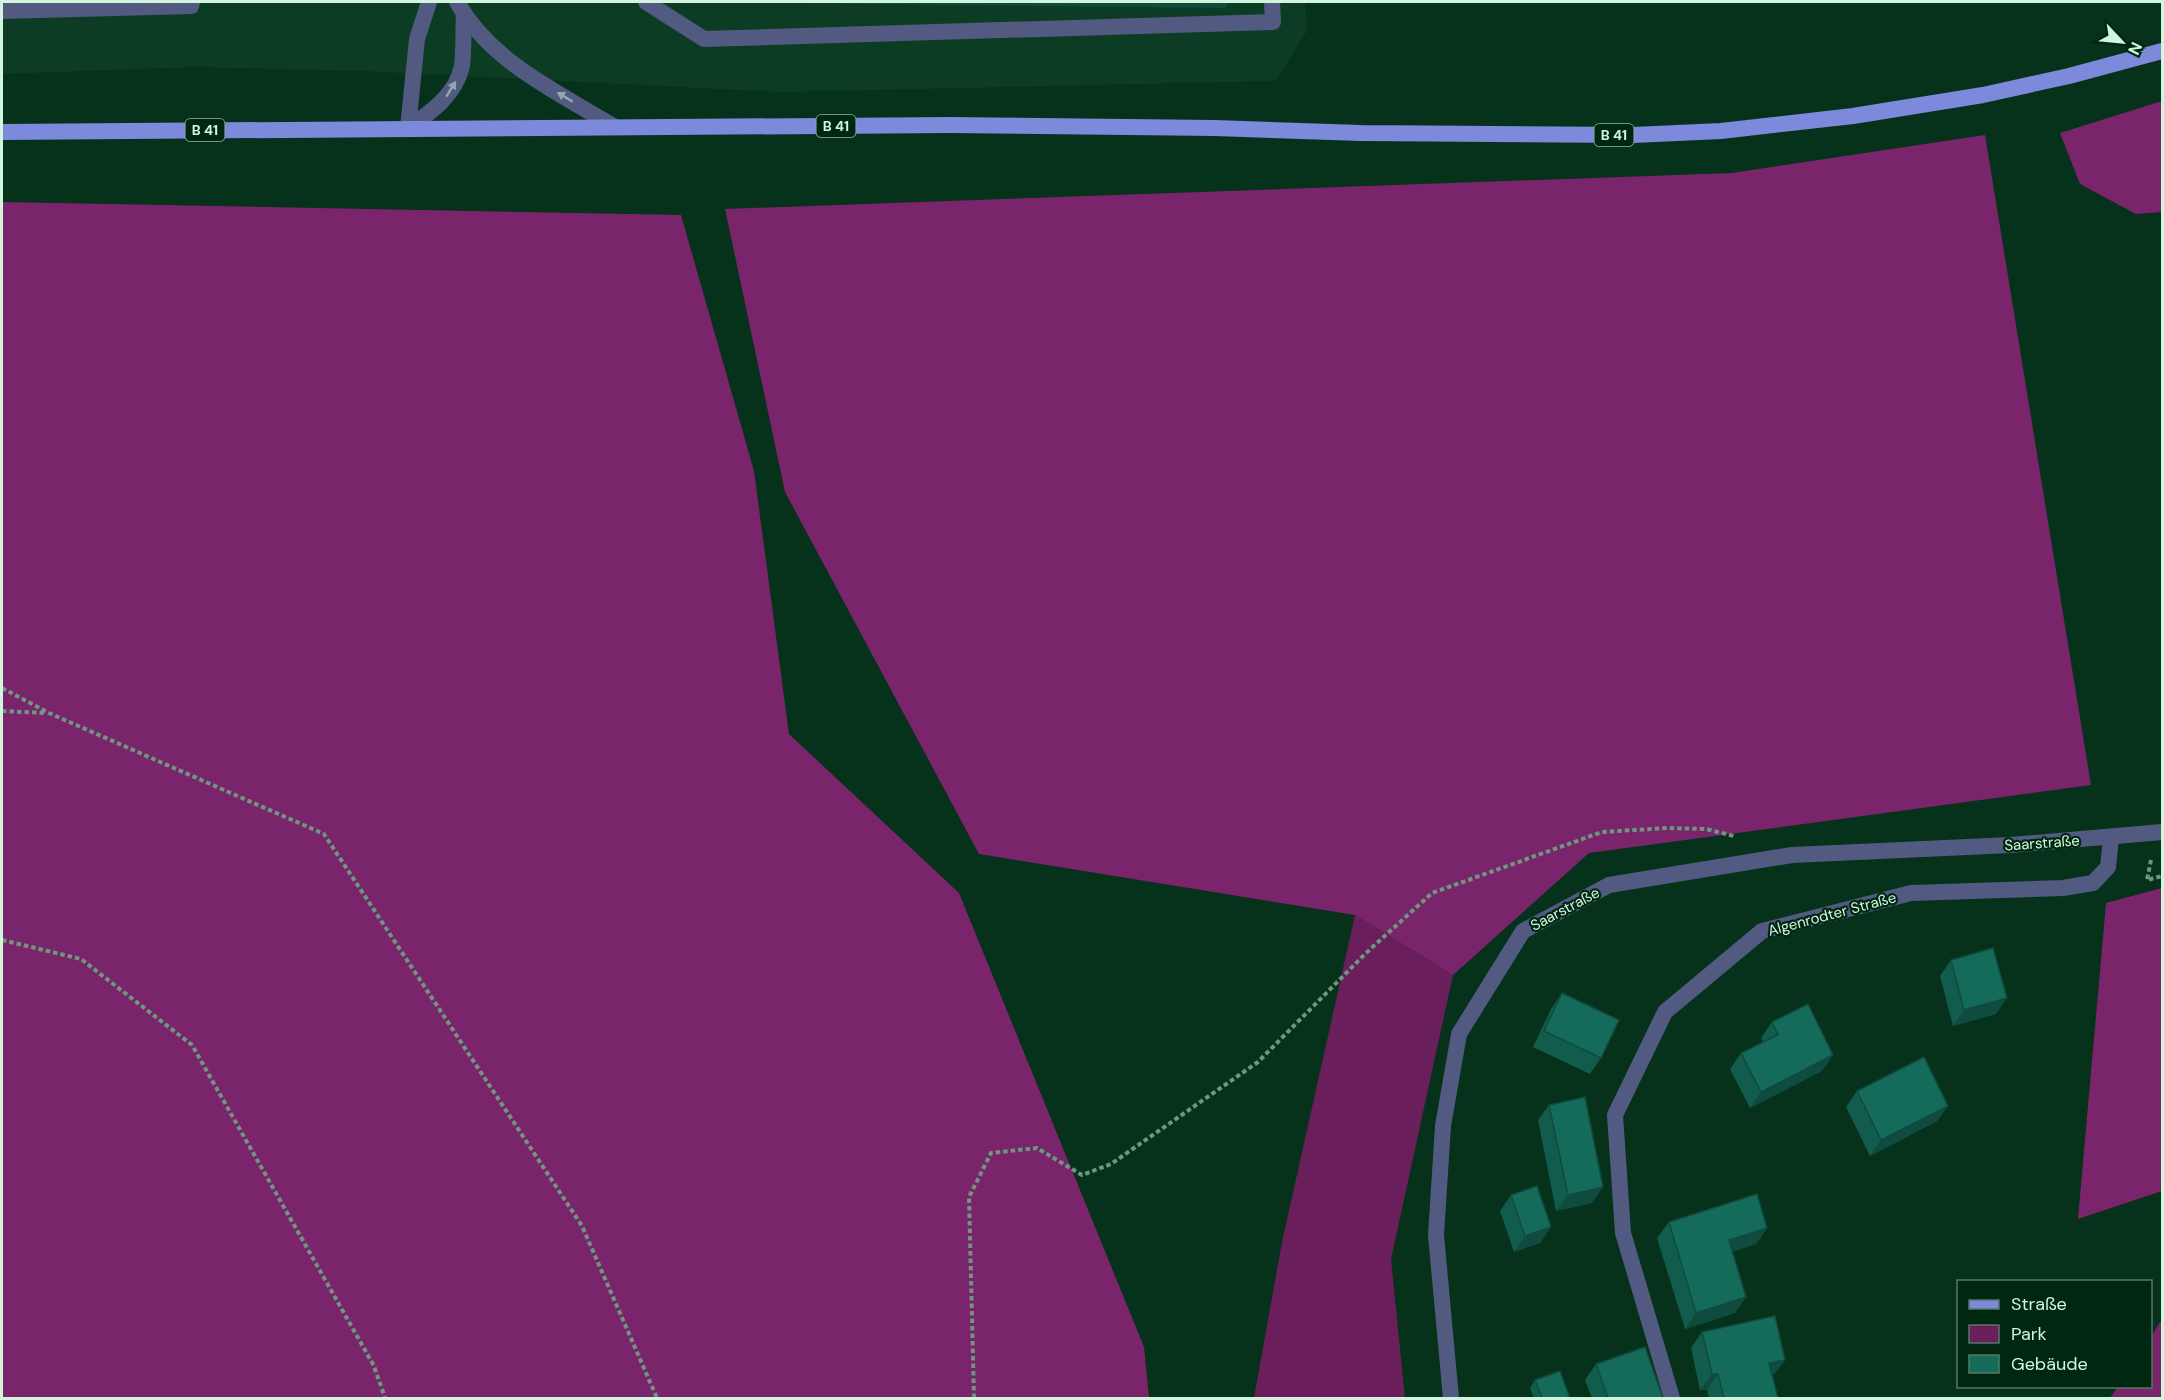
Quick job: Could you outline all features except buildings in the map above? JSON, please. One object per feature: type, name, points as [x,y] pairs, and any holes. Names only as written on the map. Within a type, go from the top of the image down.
[{"type":"main road","name":"B 41","points":[[2,132],[950,125],[1633,135],[1721,131],[1852,116],[1983,95],[2069,76],[2163,51]]},
{"type":"street","points":[[2,11],[191,6],[192,2]]},
{"type":"street","points":[[408,128],[417,39],[429,2]]},
{"type":"street","points":[[646,2],[704,39],[1273,22],[1272,2]]},
{"type":"street","points":[[408,128],[429,114],[445,99],[454,85],[462,66],[461,8]]},
{"type":"street","points":[[461,8],[487,42],[512,64],[615,127]]},
{"type":"street","name":"Saarstraße","points":[[1451,1398],[1437,1235],[1443,1126],[1459,1034],[1523,932],[1609,885],[1792,855],[2011,845],[2163,832]]},
{"type":"street","name":"Algenrodter Straße","points":[[1672,1398],[1623,1233],[1615,1115],[1665,1012],[1762,931],[1911,893],[2063,888],[2093,883],[2108,867],[2111,838]]},
{"type":"path","points":[[2,688],[50,713],[324,834],[582,1226],[657,1398]]},
{"type":"path","points":[[2,711],[50,713]]},
{"type":"path","points":[[974,1398],[969,1197],[991,1153],[1037,1148],[1082,1175],[1111,1164],[1258,1062],[1366,953],[1432,892],[1602,832],[1667,828],[1706,829],[1740,838]]},
{"type":"path","points":[[2,940],[81,959],[192,1045],[374,1365],[385,1398]]},
{"type":"shaded area","points":[[2,2],[1305,2],[1307,31],[1276,81],[781,92],[363,71],[195,67],[2,74]]},
{"type":"shaded area","points":[[2162,101],[2162,212],[2136,214],[2080,184],[2060,133]]},
{"type":"shaded area","points":[[1985,135],[2091,785],[1589,853],[1453,975],[1355,915],[979,854],[785,492],[725,209],[1732,173]]},
{"type":"shaded area","points":[[2,202],[681,215],[754,471],[789,734],[959,893],[1144,1347],[1149,1398],[2,1398]]},
{"type":"shaded area","points":[[2162,888],[2162,1191],[2078,1219],[2106,903]]},
{"type":"shaded area","points":[[2162,1319],[2162,1398],[2110,1398],[2117,1388],[2152,1388],[2152,1335]]},
{"type":"green space","points":[[1355,915],[1453,975],[1391,1259],[1405,1398],[1254,1398],[1282,1242]]}]
